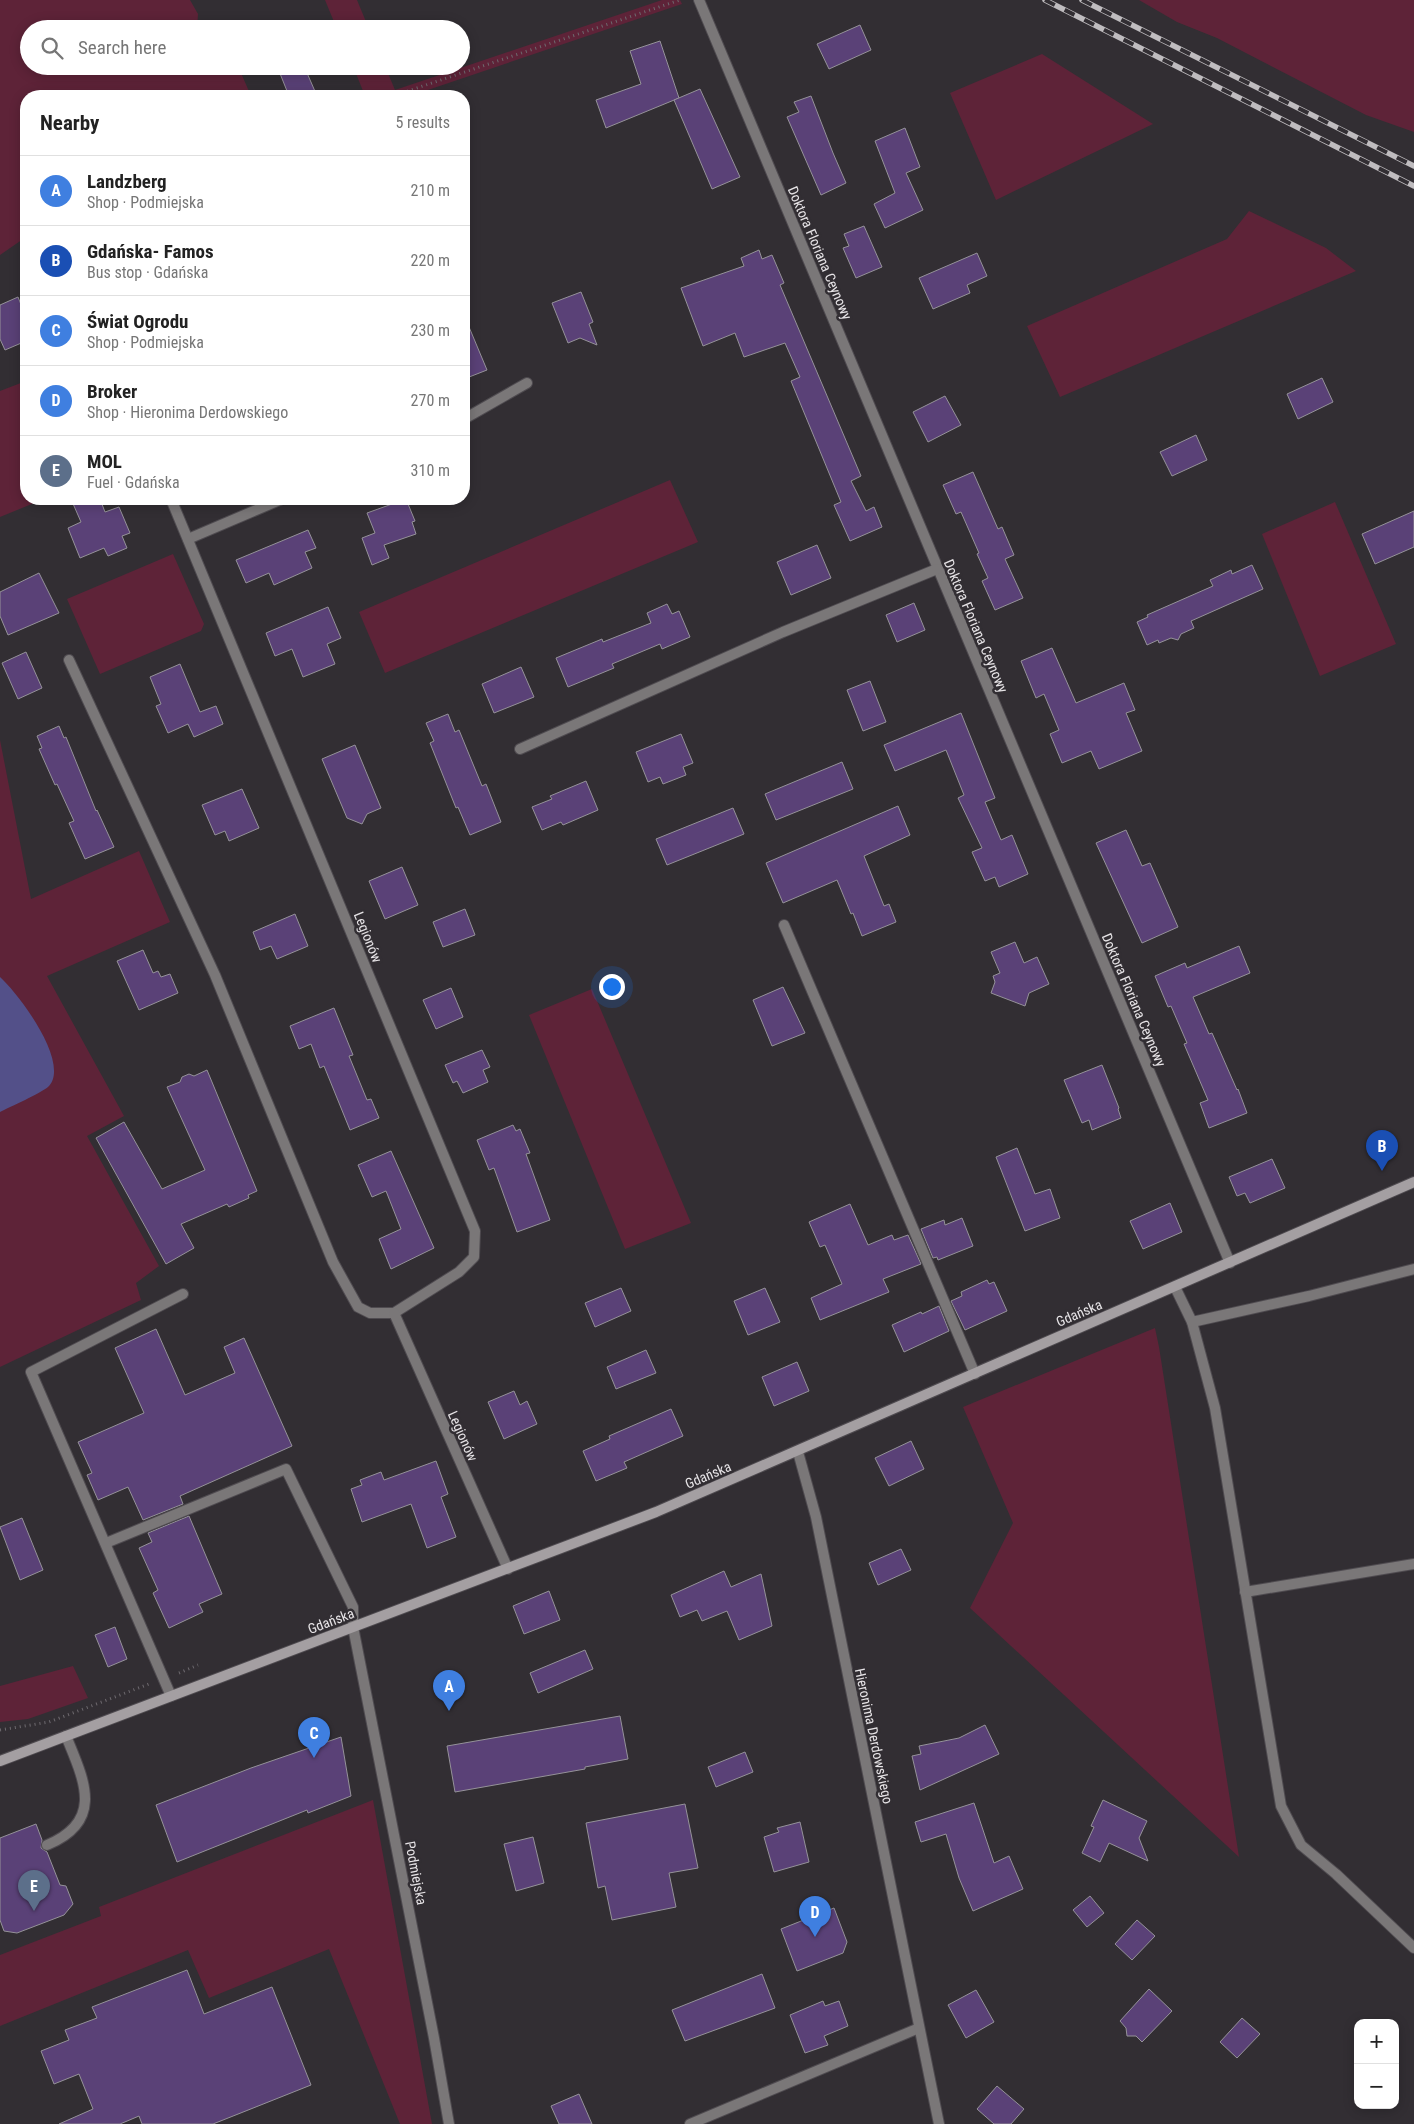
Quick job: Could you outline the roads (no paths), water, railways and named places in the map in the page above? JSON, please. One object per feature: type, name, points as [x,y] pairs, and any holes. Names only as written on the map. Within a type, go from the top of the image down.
[{"type":"main road","name":"Gdańska","points":[[0,1761],[656,1512],[798,1452],[1414,1182]]},
{"type":"street","name":"Doktora Floriana Ceynowy","points":[[699,0],[1230,1263]]},
{"type":"street","points":[[470,416],[527,383]]},
{"type":"street","name":"Legionów","points":[[173,505],[475,1231],[474,1256],[459,1272],[394,1313],[508,1569]]},
{"type":"street","points":[[188,540],[268,505]]},
{"type":"street","points":[[520,749],[783,632],[937,569]]},
{"type":"street","points":[[69,660],[215,975],[333,1262],[358,1307],[370,1314],[394,1313]]},
{"type":"street","points":[[784,925],[975,1374]]},
{"type":"street","points":[[1192,1322],[1310,1296],[1414,1269]]},
{"type":"street","points":[[1175,1287],[1192,1322],[1214,1408],[1281,1806],[1301,1845],[1336,1874],[1414,1948]]},
{"type":"street","points":[[171,1696],[31,1372],[183,1294]]},
{"type":"street","name":"Hieronima Derdowskiego","points":[[798,1452],[816,1517],[939,2124]]},
{"type":"street","name":"Podmiejska","points":[[106,1543],[286,1469],[353,1607],[353,1627],[432,2028],[449,2124]]},
{"type":"street","points":[[1245,1592],[1414,1564]]},
{"type":"street","points":[[47,1846],[58,1841],[77,1825],[85,1808],[84,1781],[66,1736]]},
{"type":"street","points":[[690,2124],[919,2028]]},
{"type":"railway","points":[[1045,0],[1414,186]]},
{"type":"railway","points":[[1082,0],[1414,166]]},
{"type":"place","name":"Gdańska- Famos","points":[[1382,1171]]},
{"type":"place","name":"Landzberg","points":[[449,1711]]},
{"type":"place","name":"Świat Ogrodu","points":[[314,1758]]},
{"type":"place","name":"MOL","points":[[34,1911]]},
{"type":"place","name":"Broker","points":[[815,1937]]}]
